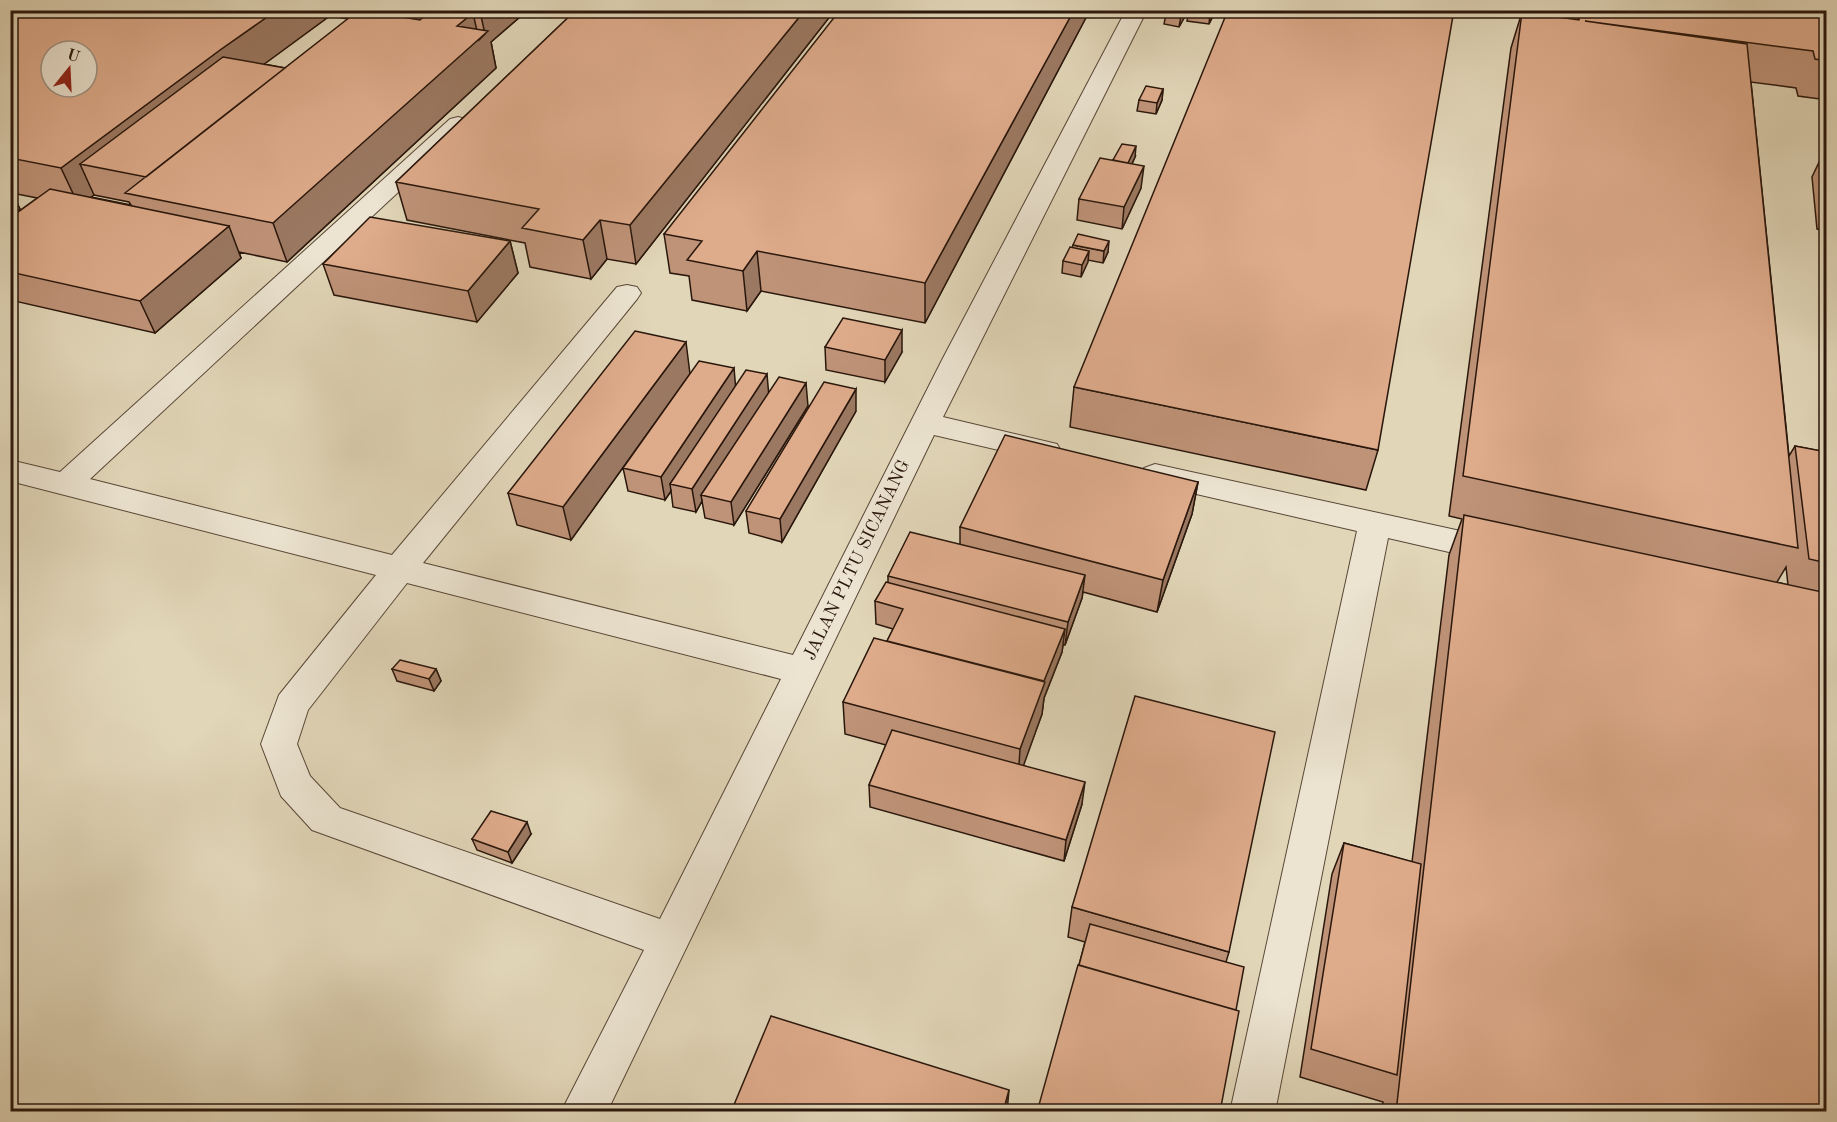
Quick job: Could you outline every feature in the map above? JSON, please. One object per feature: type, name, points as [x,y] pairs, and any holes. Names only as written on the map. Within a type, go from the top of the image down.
[{"type":"lane","name":"JALAN PLTU SICANANG","points":[[583,1112],[670,941],[956,360],[1137,10]]},
{"type":"lane","points":[[66,484],[477,107]]},
{"type":"lane","points":[[627,293],[399,569],[292,705],[279,744],[294,785],[326,819],[670,941]]},
{"type":"lane","points":[[925,423],[1075,457]]},
{"type":"lane","points":[[1121,467],[1525,557]]},
{"type":"lane","points":[[10,470],[802,671]]},
{"type":"lane","points":[[1252,1112],[1375,524]]},
{"type":"building","points":[[10,10],[277,10],[220,50],[61,168],[10,158]]},
{"type":"building","points":[[359,10],[420,20],[431,10],[460,10],[473,13],[457,26],[488,31],[273,223],[125,193]]},
{"type":"building","points":[[460,10],[487,10],[481,16]]},
{"type":"building","points":[[576,10],[805,10],[630,225],[600,220],[583,240],[522,228],[539,209],[396,182]]},
{"type":"building","points":[[840,10],[1074,10],[925,283],[757,251],[743,271],[687,260],[702,241],[664,234]]},
{"type":"building","points":[[1167,10],[1184,10],[1181,16],[1166,14]]},
{"type":"building","points":[[1189,10],[1212,10],[1210,14],[1189,11]]},
{"type":"building","points":[[1228,10],[1454,10],[1378,450],[1074,387]]},
{"type":"building","points":[[1580,10],[1827,10],[1827,61],[1815,59],[1813,51],[1585,21],[1747,44],[1798,548],[1463,476],[1522,12],[1579,20]]},
{"type":"building","points":[[223,57],[285,68],[146,177],[80,164]]},
{"type":"building","points":[[1146,86],[1163,89],[1157,103],[1139,100]]},
{"type":"building","points":[[1122,144],[1136,146],[1128,163],[1113,160]]},
{"type":"building","points":[[1822,156],[1827,156],[1827,191]]},
{"type":"building","points":[[1100,158],[1144,166],[1124,207],[1079,199]]},
{"type":"building","points":[[50,189],[229,226],[140,301],[10,272],[10,218]]},
{"type":"building","points":[[370,217],[510,241],[468,291],[323,264]]},
{"type":"building","points":[[1078,234],[1109,241],[1104,251],[1073,245]]},
{"type":"building","points":[[1070,247],[1089,251],[1082,265],[1063,261]]},
{"type":"building","points":[[843,318],[902,330],[885,360],[825,347]]},
{"type":"building","points":[[635,331],[686,342],[563,507],[508,493]]},
{"type":"building","points":[[699,361],[734,368],[661,477],[623,468]]},
{"type":"building","points":[[746,370],[767,374],[692,489],[670,484]]},
{"type":"building","points":[[779,377],[806,383],[731,502],[701,495]]},
{"type":"building","points":[[824,382],[856,389],[780,519],[746,511]]},
{"type":"building","points":[[1005,435],[1198,482],[1163,580],[960,527]]},
{"type":"building","points":[[1795,446],[1827,452],[1827,563],[1809,559]]},
{"type":"building","points":[[1464,515],[1827,593],[1827,1112],[1396,1112]]},
{"type":"building","points":[[910,532],[1085,575],[1068,622],[888,576]]},
{"type":"building","points":[[886,582],[1065,629],[1044,681],[887,641],[903,609],[875,601]]},
{"type":"building","points":[[874,638],[1045,682],[1020,749],[843,702]]},
{"type":"building","points":[[400,660],[436,669],[429,679],[392,669]]},
{"type":"building","points":[[1135,696],[1275,732],[1229,952],[1072,907]]},
{"type":"building","points":[[892,730],[1085,782],[1066,840],[869,785]]},
{"type":"building","points":[[491,811],[527,822],[508,852],[472,839]]},
{"type":"building","points":[[1344,843],[1421,864],[1397,1075],[1311,1049]]},
{"type":"building","points":[[1090,924],[1244,967],[1236,1010],[1079,965]]},
{"type":"building","points":[[1078,965],[1239,1011],[1220,1112],[1037,1112]]},
{"type":"building","points":[[771,1016],[1009,1090],[1003,1112],[731,1112]]}]
